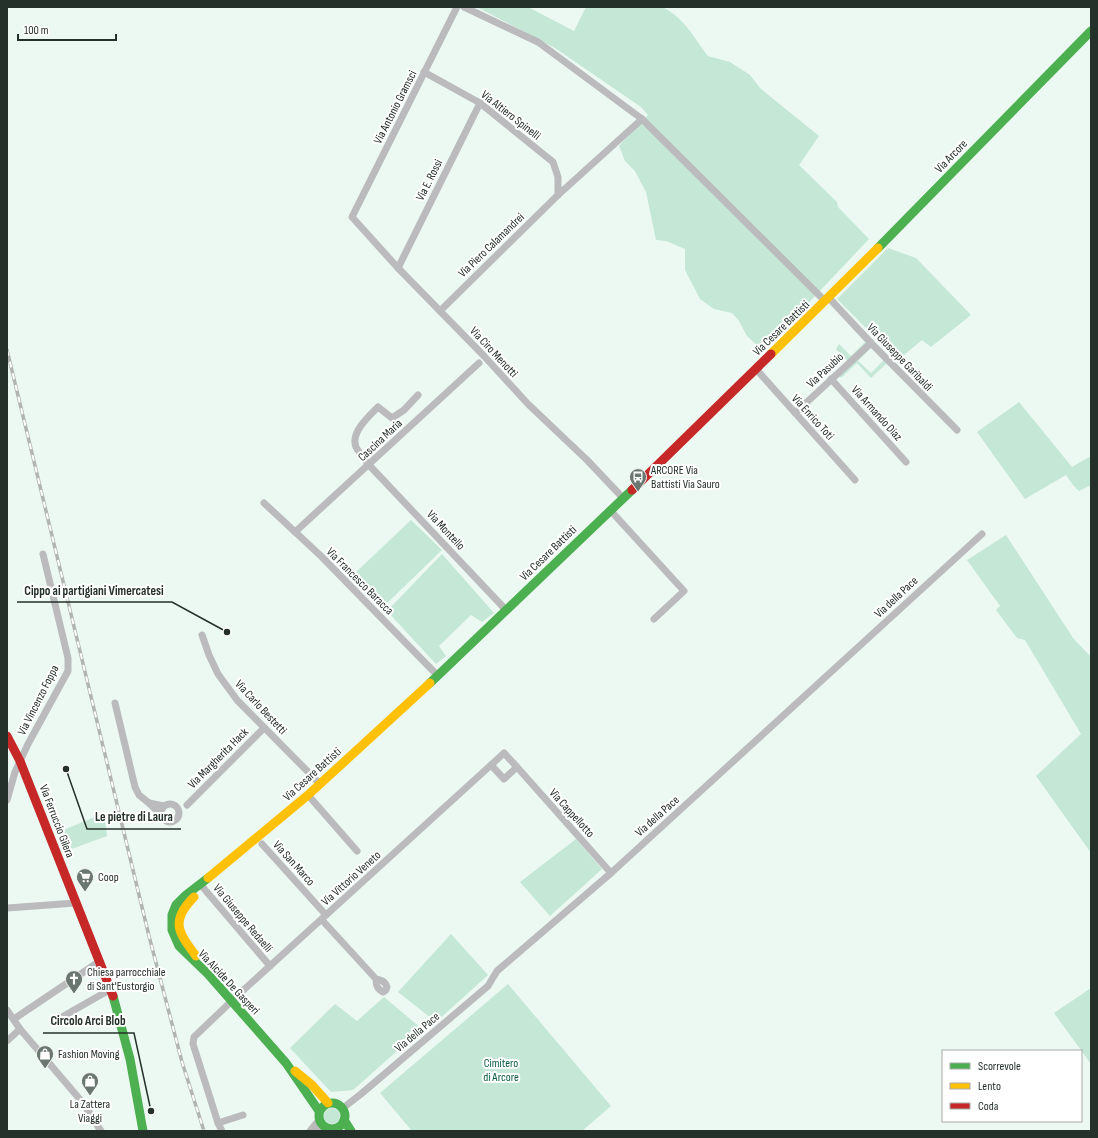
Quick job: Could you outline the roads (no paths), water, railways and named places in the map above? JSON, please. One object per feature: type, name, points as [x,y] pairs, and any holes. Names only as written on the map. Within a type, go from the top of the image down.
[{"type":"street","name":"Via Antonio Gramsci","points":[[352,217],[457,7]]},
{"type":"street","name":"Via Giuseppe Garibaldi","points":[[464,7],[538,42],[642,119],[827,299],[957,430]]},
{"type":"street","name":"Via Arcore","points":[[827,299],[1091,31]]},
{"type":"street","name":"Via Altiero Spinelli","points":[[424,72],[480,103],[553,162],[558,177],[558,195]]},
{"type":"street","name":"Via E. Rossi","points":[[398,268],[480,103]]},
{"type":"street","name":"Via Piero Calamandrei","points":[[440,311],[558,195],[642,119]]},
{"type":"street","name":"Via Ciro Menotti","points":[[352,217],[398,268],[528,404],[587,460],[623,498]]},
{"type":"street","name":"Via Cesare Battisti","points":[[178,911],[176,905],[183,898],[202,886],[308,795],[438,676],[827,299]]},
{"type":"street","name":"Via Pasubio","points":[[795,413],[870,342]]},
{"type":"street","name":"Cascina Maria","points":[[295,532],[479,363]]},
{"type":"street","name":"Via Enrico Toti","points":[[756,368],[855,480]]},
{"type":"street","name":"Via Armando Diaz","points":[[831,379],[906,462]]},
{"type":"street","name":"Via Montello","points":[[418,395],[404,410],[392,418],[378,407],[360,425],[356,436],[355,445],[369,465],[506,610]]},
{"type":"street","name":"Via Francesco Baracca","points":[[264,503],[322,558],[438,676]]},
{"type":"street","points":[[610,510],[684,591],[654,619]]},
{"type":"street","name":"Via della Pace","points":[[342,1108],[361,1094],[488,986],[497,972],[611,873],[982,534]]},
{"type":"street","name":"Via Vincenzo Foppa","points":[[7,800],[15,772],[28,744],[68,671],[68,658],[43,554]]},
{"type":"street","name":"Via Carlo Bestetti","points":[[202,635],[218,674],[237,700],[320,784]]},
{"type":"street","name":"Via Margherita Hack","points":[[115,703],[135,787],[139,795],[161,815],[163,820],[171,822],[178,819],[178,810],[187,805],[264,728]]},
{"type":"street","name":"Via Ferruccio Gilera","points":[[7,736],[20,761],[111,989],[130,1059],[143,1131]]},
{"type":"street","name":"Via Cappellotto","points":[[484,772],[504,753],[611,873]]},
{"type":"street","points":[[491,765],[504,779],[517,767]]},
{"type":"street","points":[[7,770],[15,772]]},
{"type":"street","name":"Via Vittorio Veneto","points":[[232,1001],[484,772]]},
{"type":"street","points":[[308,795],[357,851]]},
{"type":"street","points":[[149,803],[164,806],[171,804],[178,810]]},
{"type":"street","points":[[161,815],[164,806]]},
{"type":"street","name":"Via San Marco","points":[[262,844],[376,979]]},
{"type":"street","name":"Via Giuseppe Redaelli","points":[[202,886],[270,966]]},
{"type":"street","points":[[7,908],[76,904]]},
{"type":"street","name":"Via Alcide De Gasperi","points":[[178,911],[171,925],[172,934],[176,943],[189,958],[208,974],[286,1063],[319,1115]]},
{"type":"street","points":[[14,1020],[100,961]]},
{"type":"street","points":[[62,1017],[111,989]]},
{"type":"street","points":[[222,1131],[218,1123],[193,1040],[232,1001]]},
{"type":"street","points":[[7,1010],[20,1029],[83,1103],[100,1131]]},
{"type":"street","points":[[7,1041],[20,1029]]},
{"type":"street","name":"Via Alcide De Gasperi","points":[[286,1063],[312,1085],[328,1103]]},
{"type":"street","points":[[310,1131],[323,1106],[328,1103],[336,1103],[342,1108],[345,1116],[344,1120],[336,1130],[325,1127],[315,1131]]},
{"type":"street","points":[[218,1123],[243,1115]]},
{"type":"street","points":[[319,1115],[325,1127]]},
{"type":"street","points":[[344,1120],[352,1131]]},
{"type":"railway","points":[[7,350],[149,936],[182,1062],[204,1131]]},
{"type":"place","name":"ARCORE Via Battisti Via Sauro","points":[[638,492]]},
{"type":"place","name":"Cippo ai partigiani Vimercatesi","points":[[227,632]]},
{"type":"place","name":"Le pietre di Laura","points":[[66,769]]},
{"type":"place","name":"Coop","points":[[85,892]]},
{"type":"place","name":"Chiesa parrocchiale di Sant'Eustorgio","points":[[74,994]]},
{"type":"place","name":"Fashion Moving","points":[[45,1069]]},
{"type":"place","name":"La Zattera Viaggi","points":[[90,1096]]},
{"type":"place","name":"Circolo Arci Blob","points":[[151,1111]]},
{"type":"park label","name":"Cimitero di Arcore","points":[[501,1070]]}]
